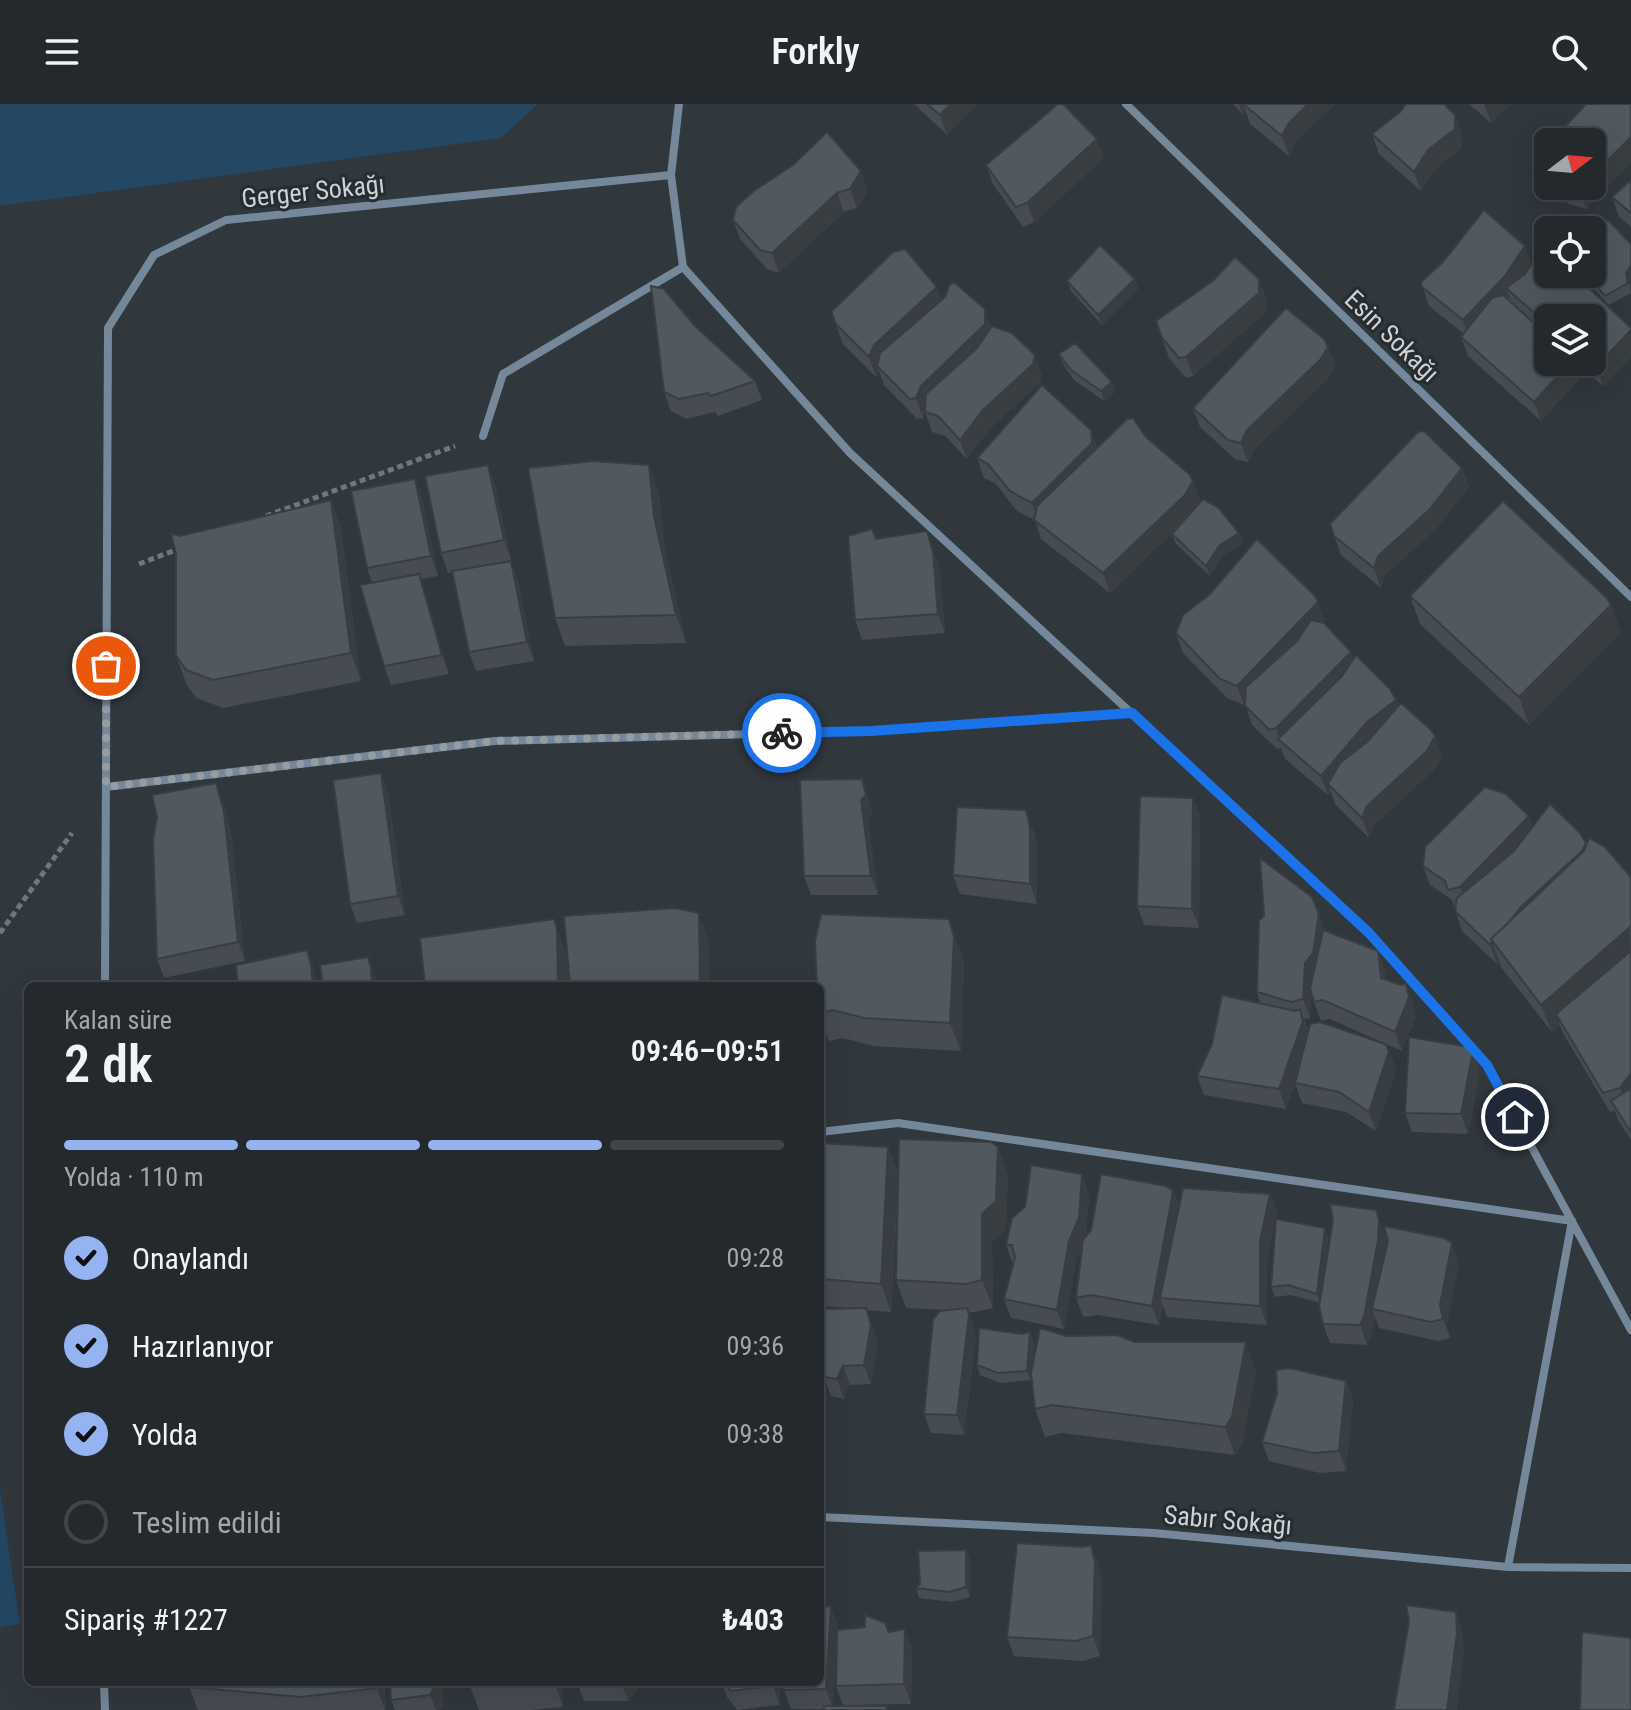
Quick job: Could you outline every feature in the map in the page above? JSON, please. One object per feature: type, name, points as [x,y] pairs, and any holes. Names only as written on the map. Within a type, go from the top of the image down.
[{"type":"street","points":[[679,104],[671,175],[683,267],[850,453],[1369,933],[1487,1065],[1631,1330]]},
{"type":"street","name":"Esin Sokağı","points":[[1126,104],[1631,597]]},
{"type":"street","name":"Gerger Sokağı","points":[[105,982],[108,328],[154,255],[226,220],[671,175]]},
{"type":"street","points":[[483,436],[503,374],[683,267]]},
{"type":"street","points":[[106,787],[495,741],[871,731],[1132,713]]},
{"type":"street","points":[[824,1132],[898,1123],[1572,1221]]},
{"type":"street","points":[[1508,1567],[1572,1221]]},
{"type":"street","name":"Sabır Sokağı","points":[[824,1517],[1154,1533],[1508,1567],[1631,1568]]},
{"type":"street","points":[[104,1686],[105,1710]]},
{"type":"path","points":[[251,522],[483,436]]},
{"type":"path","points":[[107,576],[179,549]]},
{"type":"path","points":[[0,933],[106,787]]},
{"type":"shaded area","points":[[0,104],[538,104],[501,138],[0,206]]},
{"type":"shaded area","points":[[0,1491],[20,1624],[0,1627]]},
{"type":"building","points":[[927,104],[951,104],[940,115]]},
{"type":"building","points":[[1058,104],[1063,104],[1097,139],[1027,203],[1016,207],[986,165]]},
{"type":"building","points":[[1243,104],[1308,104],[1288,124],[1282,136]]},
{"type":"building","points":[[1406,104],[1444,104],[1455,115],[1455,129],[1428,150],[1414,172],[1372,134]]},
{"type":"building","points":[[1586,104],[1631,104],[1631,137],[1606,162],[1606,128],[1564,128]]},
{"type":"building","points":[[827,132],[861,171],[850,189],[837,193],[772,253],[760,250],[733,220],[736,207],[755,190],[793,165]]},
{"type":"building","points":[[1631,180],[1631,213],[1612,197]]},
{"type":"building","points":[[1484,210],[1525,246],[1504,277],[1463,320],[1422,287],[1421,282],[1443,262]]},
{"type":"building","points":[[1608,220],[1631,244],[1631,266],[1626,273],[1628,283],[1605,296],[1598,288],[1606,288]]},
{"type":"building","points":[[1100,245],[1135,279],[1098,315],[1067,281]]},
{"type":"building","points":[[905,249],[937,287],[874,345],[869,357],[836,324],[831,312],[893,252]]},
{"type":"building","points":[[1235,257],[1259,279],[1259,293],[1186,357],[1179,358],[1162,338],[1156,321],[1214,280]]},
{"type":"building","points":[[1534,260],[1534,288],[1589,288],[1606,304],[1534,304],[1534,313],[1506,288],[1525,274]]},
{"type":"building","points":[[955,283],[985,309],[985,324],[921,386],[916,398],[910,399],[877,366],[880,353],[945,297],[950,284]]},
{"type":"building","points":[[651,286],[664,289],[695,326],[755,381],[711,396],[708,393],[679,399],[664,392]]},
{"type":"building","points":[[1503,295],[1534,323],[1534,376],[1557,376],[1534,402],[1461,337],[1492,298]]},
{"type":"building","points":[[1606,304],[1631,330],[1606,356]]},
{"type":"building","points":[[1286,308],[1324,339],[1328,347],[1320,360],[1247,430],[1241,443],[1228,440],[1193,408]]},
{"type":"building","points":[[992,326],[1012,333],[1035,355],[1033,364],[983,410],[960,440],[938,416],[925,412],[926,394],[977,348]]},
{"type":"building","points":[[1075,343],[1112,382],[1101,391],[1071,370],[1059,354]]},
{"type":"building","points":[[1042,385],[1091,430],[1092,443],[1032,503],[1010,491],[988,464],[977,458]]},
{"type":"building","points":[[1133,418],[1146,437],[1193,481],[1185,495],[1103,573],[1034,520],[1037,506],[1127,419]]},
{"type":"building","points":[[1424,431],[1462,468],[1429,510],[1378,556],[1374,568],[1334,536],[1330,524],[1418,432]]},
{"type":"building","points":[[593,461],[649,465],[654,516],[676,615],[555,618],[528,468]]},
{"type":"building","points":[[488,465],[504,540],[441,553],[425,476]]},
{"type":"building","points":[[415,479],[431,556],[367,568],[351,491]]},
{"type":"building","points":[[1203,499],[1218,507],[1239,533],[1220,545],[1206,566],[1172,534]]},
{"type":"building","points":[[331,500],[351,653],[213,680],[186,670],[176,655],[176,554],[171,533],[180,536]]},
{"type":"building","points":[[1503,501],[1611,605],[1519,697],[1410,596]]},
{"type":"building","points":[[872,529],[876,539],[927,531],[933,552],[938,614],[855,620],[848,536]]},
{"type":"building","points":[[1257,539],[1318,602],[1237,686],[1220,679],[1176,633],[1183,615],[1210,594]]},
{"type":"building","points":[[511,561],[527,642],[469,652],[452,571]]},
{"type":"building","points":[[419,574],[442,655],[384,666],[360,585]]},
{"type":"building","points":[[1311,620],[1324,623],[1351,652],[1276,728],[1270,730],[1245,706],[1246,687],[1297,641]]},
{"type":"building","points":[[1356,655],[1390,689],[1396,700],[1367,722],[1321,776],[1278,739],[1342,676]]},
{"type":"building","points":[[1401,703],[1435,736],[1427,751],[1367,806],[1362,818],[1328,784],[1340,763],[1367,742]]},
{"type":"building","points":[[381,773],[398,896],[350,904],[333,780]]},
{"type":"building","points":[[862,779],[866,795],[861,800],[871,876],[804,876],[800,780]]},
{"type":"building","points":[[216,783],[224,812],[238,942],[157,959],[153,840],[157,817],[152,795]]},
{"type":"building","points":[[1485,787],[1506,794],[1529,816],[1460,887],[1448,890],[1445,881],[1423,866],[1425,847]]},
{"type":"building","points":[[1140,796],[1193,798],[1192,909],[1137,906]]},
{"type":"building","points":[[1550,804],[1586,843],[1582,851],[1522,906],[1491,939],[1490,945],[1455,911],[1457,898],[1514,851]]},
{"type":"building","points":[[957,807],[1026,810],[1030,827],[1030,884],[953,875]]},
{"type":"building","points":[[1589,838],[1605,847],[1631,877],[1631,926],[1541,1005],[1491,939],[1584,851]]},
{"type":"building","points":[[1260,858],[1312,897],[1319,914],[1313,953],[1305,963],[1303,999],[1291,1002],[1257,992],[1259,920],[1264,916]]},
{"type":"building","points":[[675,908],[699,913],[700,982],[570,982],[564,916]]},
{"type":"building","points":[[821,914],[949,919],[954,937],[950,1023],[864,1018],[833,1010],[824,1012],[824,982],[817,982],[815,941]]},
{"type":"building","points":[[554,919],[558,982],[425,982],[420,938]]},
{"type":"building","points":[[1323,930],[1378,951],[1381,978],[1406,984],[1409,997],[1395,1032],[1323,1000],[1314,1002],[1310,989]]},
{"type":"building","points":[[307,950],[313,982],[238,982],[236,965]]},
{"type":"building","points":[[1631,951],[1631,1073],[1620,1088],[1603,1093],[1556,1014]]},
{"type":"building","points":[[368,957],[372,982],[322,982],[320,965]]},
{"type":"building","points":[[1222,995],[1295,1011],[1300,1009],[1303,1021],[1279,1089],[1197,1076],[1212,1044]]},
{"type":"building","points":[[1320,1022],[1385,1044],[1389,1051],[1369,1112],[1339,1092],[1295,1083],[1310,1024]]},
{"type":"building","points":[[1409,1037],[1471,1045],[1473,1051],[1461,1114],[1405,1113]]},
{"type":"building","points":[[1631,1088],[1631,1132],[1611,1101]]},
{"type":"building","points":[[899,1139],[991,1142],[998,1147],[996,1201],[982,1214],[982,1280],[965,1284],[896,1280]]},
{"type":"building","points":[[824,1143],[888,1147],[881,1284],[824,1279]]},
{"type":"building","points":[[1031,1165],[1082,1174],[1079,1218],[1069,1241],[1057,1310],[1004,1299],[1015,1257],[1012,1245],[1006,1245],[1012,1218],[1025,1207]]},
{"type":"building","points":[[1101,1174],[1166,1186],[1173,1191],[1152,1306],[1091,1295],[1076,1298],[1083,1240],[1091,1230]]},
{"type":"building","points":[[1183,1188],[1270,1194],[1260,1241],[1260,1306],[1160,1298]]},
{"type":"building","points":[[1330,1204],[1376,1210],[1379,1220],[1378,1240],[1360,1325],[1323,1324],[1319,1307],[1333,1220]]},
{"type":"building","points":[[1276,1219],[1325,1228],[1317,1294],[1288,1285],[1271,1287]]},
{"type":"building","points":[[1384,1226],[1444,1238],[1452,1243],[1440,1305],[1443,1319],[1431,1322],[1372,1309],[1388,1241]]},
{"type":"building","points":[[866,1308],[871,1325],[864,1365],[843,1366],[837,1379],[824,1377],[824,1309]]},
{"type":"building","points":[[967,1308],[969,1315],[957,1415],[924,1414],[933,1319],[940,1311]]},
{"type":"building","points":[[979,1328],[1022,1334],[1030,1332],[1027,1371],[998,1373],[977,1365]]},
{"type":"building","points":[[1040,1328],[1067,1336],[1117,1335],[1135,1342],[1246,1342],[1232,1417],[1225,1427],[1052,1405],[1035,1409],[1031,1373]]},
{"type":"building","points":[[1289,1368],[1346,1381],[1339,1451],[1313,1453],[1262,1442],[1277,1393],[1276,1370]]},
{"type":"building","points":[[1017,1543],[1091,1545],[1095,1562],[1093,1636],[1076,1641],[1007,1637]]},
{"type":"building","points":[[966,1550],[966,1587],[949,1592],[916,1588],[920,1584],[918,1551]]},
{"type":"building","points":[[1406,1605],[1456,1612],[1457,1633],[1447,1710],[1394,1710],[1409,1621]]},
{"type":"building","points":[[831,1606],[826,1689],[784,1690],[784,1686],[824,1686],[824,1607]]},
{"type":"building","points":[[865,1615],[885,1623],[889,1632],[905,1629],[904,1684],[836,1686],[837,1630],[865,1627]]},
{"type":"building","points":[[1582,1632],[1631,1638],[1631,1710],[1580,1710]]},
{"type":"building","points":[[377,1686],[377,1688],[301,1697],[189,1687]]},
{"type":"building","points":[[390,1686],[435,1686],[430,1695],[391,1700]]},
{"type":"building","points":[[727,1686],[773,1686],[731,1691]]},
{"type":"building","points":[[824,1706],[886,1706],[887,1710],[824,1710]]},
{"type":"way so far","points":[[106,666],[106,787],[495,741],[782,733]]},
{"type":"route","points":[[782,733],[871,731],[1132,713],[1369,933],[1487,1065],[1515,1117]]}]
